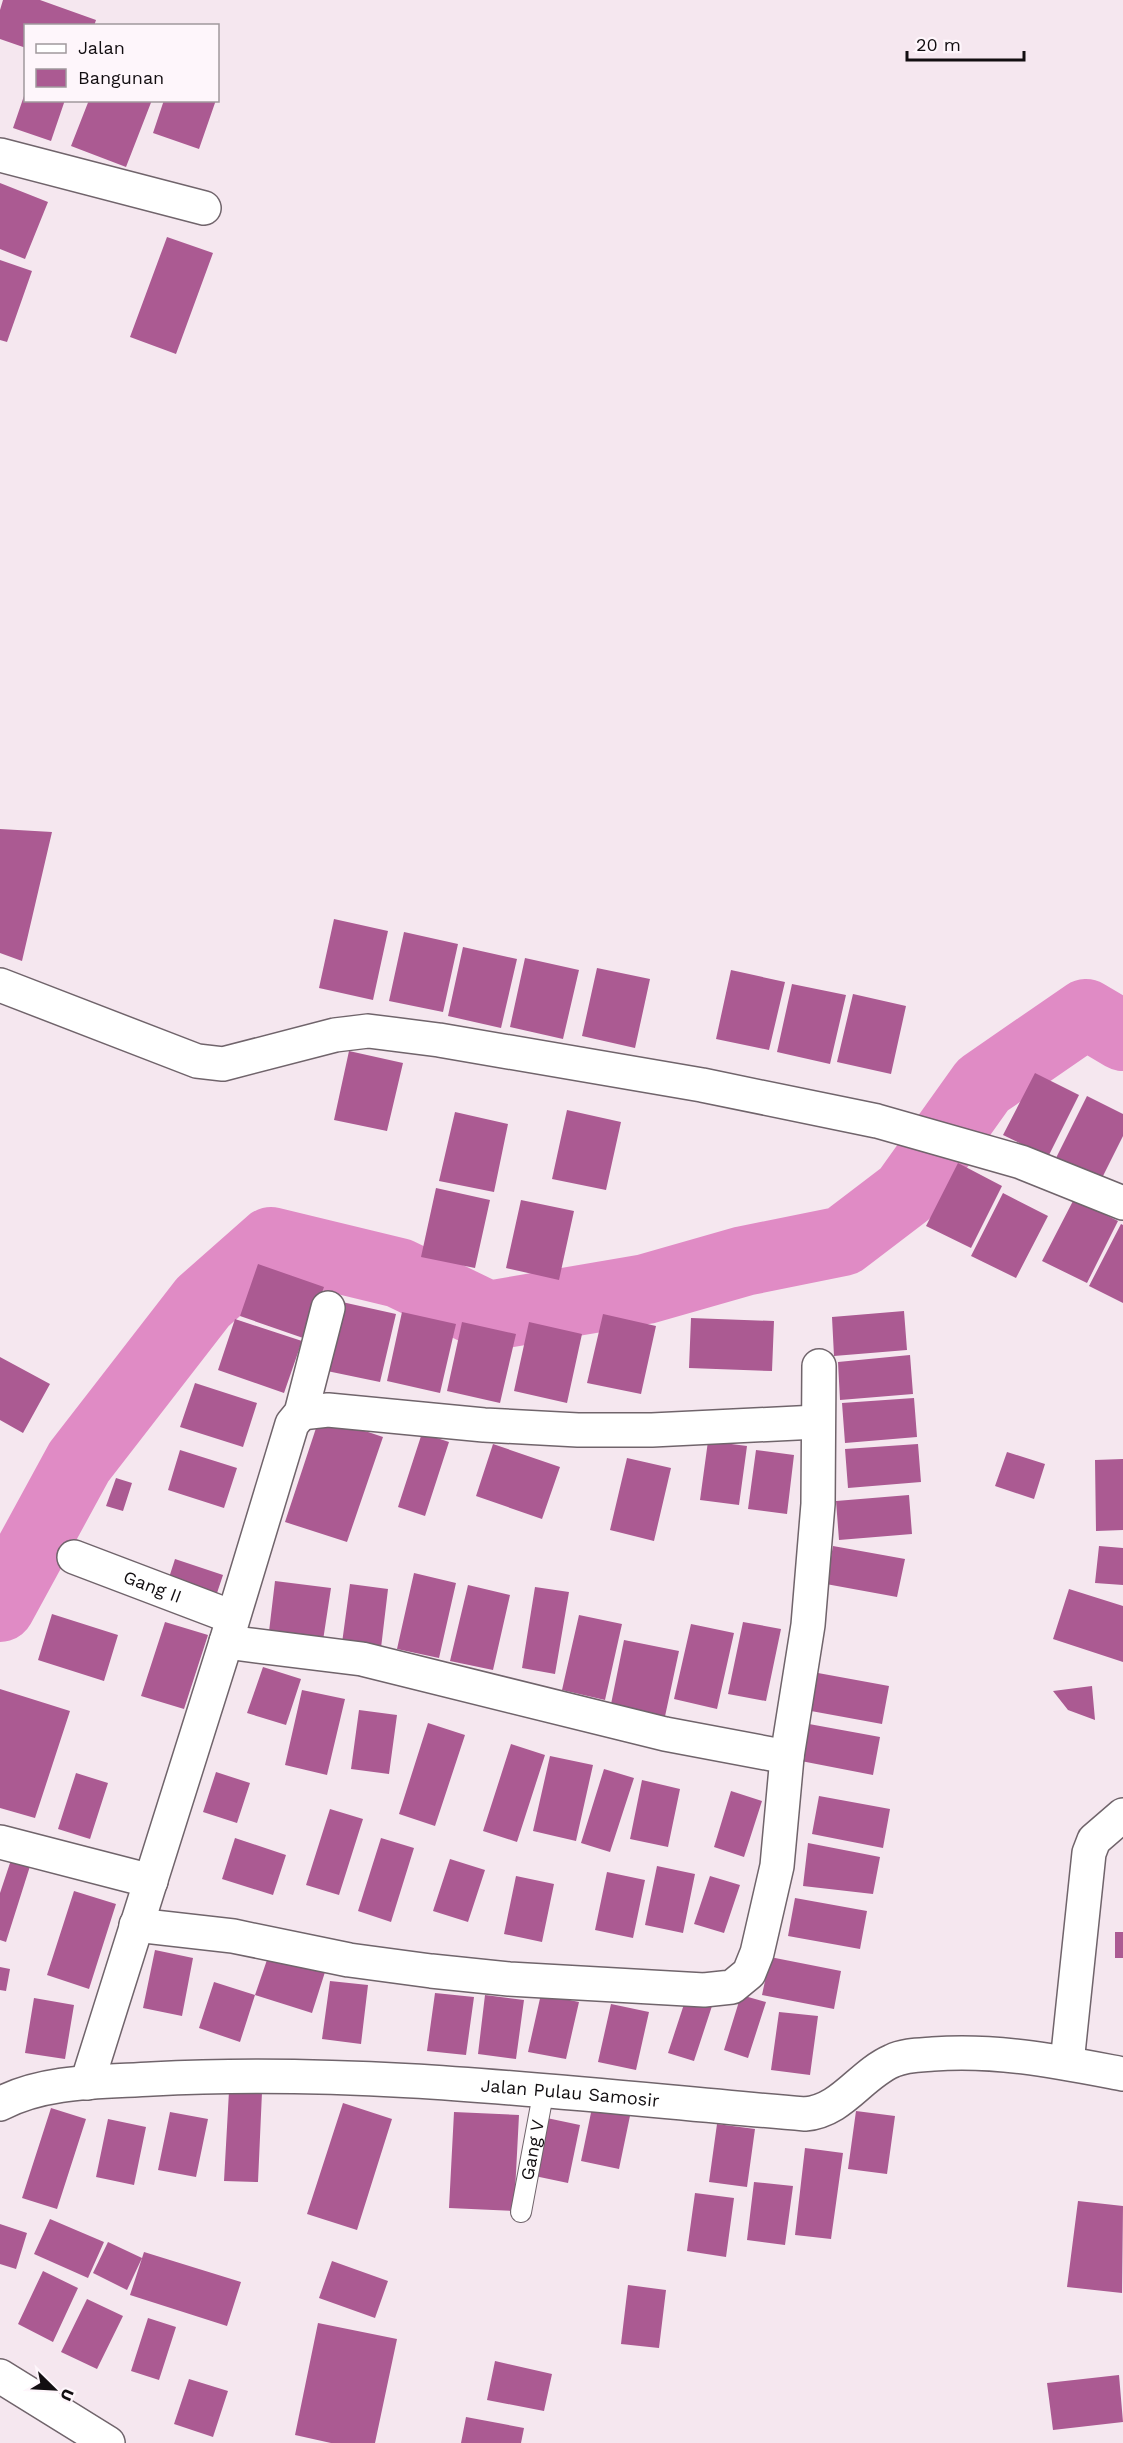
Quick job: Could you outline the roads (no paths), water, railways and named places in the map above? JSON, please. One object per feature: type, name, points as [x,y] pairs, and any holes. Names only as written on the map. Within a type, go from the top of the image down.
[{"type":"street","points":[[0,155],[204,207]]},
{"type":"street","points":[[0,985],[197,1061],[223,1064],[335,1035],[368,1031],[439,1040],[702,1085],[877,1121],[1022,1162],[1123,1203]]},
{"type":"street","points":[[87,2083],[292,1424],[301,1413],[328,1308]]},
{"type":"street","points":[[136,1924],[233,1936],[349,1960],[442,1972],[509,1979],[704,1990],[732,1987],[749,1973],[757,1953],[777,1866],[787,1757],[808,1625],[818,1504],[819,1366]]},
{"type":"street","points":[[301,1413],[328,1410],[484,1425],[578,1430],[652,1430],[817,1422]]},
{"type":"street","name":"Gang II","points":[[74,1557],[229,1629],[362,1659],[665,1734],[787,1757]]},
{"type":"street","points":[[1067,2063],[1089,1853],[1094,1840],[1108,1825],[1123,1815]]},
{"type":"street","points":[[0,1842],[151,1881]]},
{"type":"street","name":"Jalan Pulau Samosir","points":[[0,2104],[29,2092],[87,2083],[216,2076],[321,2075],[544,2089],[805,2114],[821,2113],[837,2103],[866,2077],[894,2060],[947,2053],[1035,2056],[1123,2074]]},
{"type":"street","points":[[0,2376],[108,2443]]},
{"type":"lane","name":"Gang V","points":[[521,2212],[544,2089]]},
{"type":"waterway","points":[[0,1607],[79,1462],[203,1302],[271,1242],[399,1273],[488,1316],[646,1289],[744,1261],[843,1241],[906,1193],[983,1085],[1086,1014],[1123,1036]]}]
